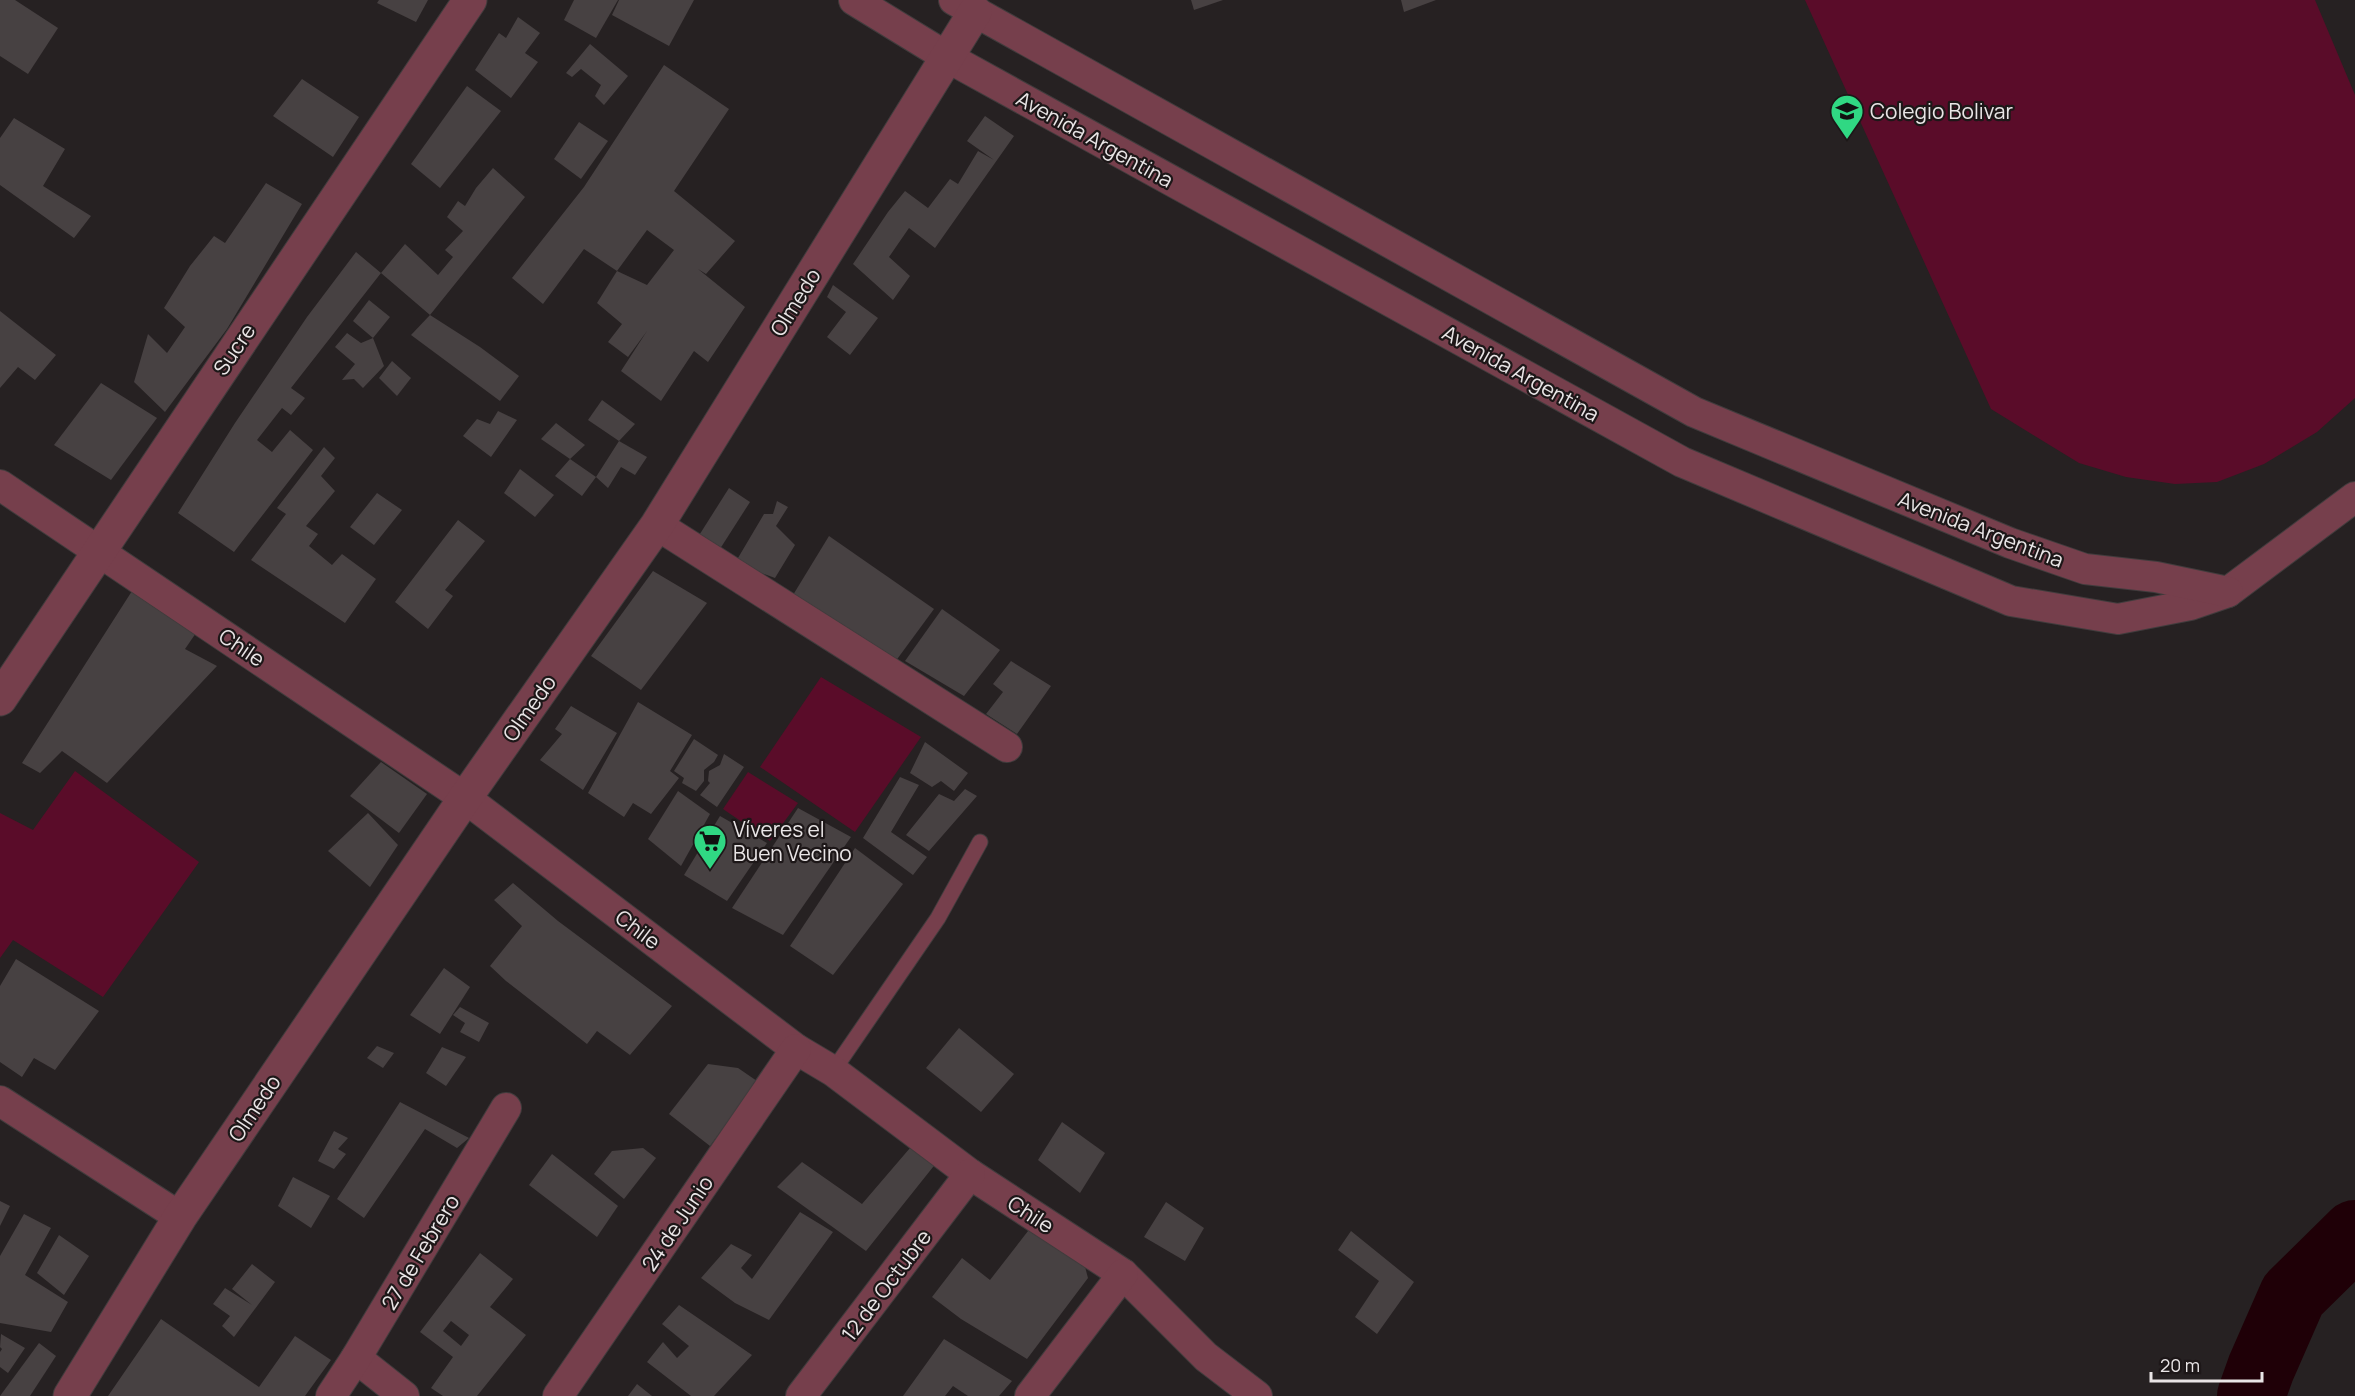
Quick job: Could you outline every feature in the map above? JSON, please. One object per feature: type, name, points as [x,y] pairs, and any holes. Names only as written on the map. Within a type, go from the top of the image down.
[{"type":"street","name":"Sucre","points":[[0,699],[98,550],[470,0]]},
{"type":"street","name":"Avenida Argentina","points":[[854,0],[947,57],[1682,462],[2011,601],[2118,619],[2190,606],[2228,592],[2355,498]]},
{"type":"street","name":"Avenida Argentina","points":[[965,6],[1694,412],[2010,543],[2085,569],[2156,577],[2228,592]]},
{"type":"street","name":"Olmedo","points":[[70,1396],[180,1217],[465,798],[657,525],[947,57],[965,6]]},
{"type":"street","name":"Chile","points":[[0,485],[465,798],[796,1049],[833,1071],[970,1174],[1123,1274],[1206,1357],[1257,1396]]},
{"type":"street","points":[[657,525],[1007,747]]},
{"type":"street","name":"24 de Junio","points":[[558,1396],[796,1049]]},
{"type":"street","points":[[0,1101],[180,1217]]},
{"type":"street","name":"27 de Febrero","points":[[331,1396],[506,1108]]},
{"type":"street","name":"12 de Octubre","points":[[801,1396],[970,1174]]},
{"type":"street","points":[[1030,1396],[1123,1274]]},
{"type":"street","points":[[356,1358],[404,1396]]},
{"type":"lane","points":[[833,1071],[938,918],[980,843]]},
{"type":"shaded area","points":[[1805,0],[2315,0],[2355,95],[2355,398],[2317,432],[2264,464],[2217,482],[2175,484],[2126,477],[2079,463],[1991,409]]},
{"type":"shaded area","points":[[821,677],[921,737],[855,832],[760,767]]},
{"type":"shaded area","points":[[75,771],[199,862],[103,997],[13,940],[0,958],[0,813],[33,830]]},
{"type":"shaded area","points":[[748,772],[798,803],[770,841],[723,809]]},
{"type":"building","points":[[0,0],[15,0],[58,28],[28,74],[0,56]]},
{"type":"building","points":[[379,0],[428,0],[416,22],[377,3]]},
{"type":"building","points":[[574,0],[618,0],[596,38],[564,20]]},
{"type":"building","points":[[619,0],[694,0],[669,46],[612,15]]},
{"type":"building","points":[[1191,0],[1223,0],[1194,10]]},
{"type":"building","points":[[1401,0],[1436,0],[1404,12]]},
{"type":"building","points":[[518,17],[540,33],[525,53],[538,62],[511,98],[475,70],[499,33],[506,38]]},
{"type":"building","points":[[590,44],[628,76],[604,105],[595,96],[601,85],[581,69],[572,77],[566,73]]},
{"type":"building","points":[[664,65],[729,109],[674,191],[735,241],[706,274],[698,269],[745,307],[708,362],[694,351],[661,401],[621,371],[647,331],[628,357],[608,342],[622,324],[597,303],[617,271],[584,249],[543,304],[512,278],[584,187]],"holes":[[[647,230],[674,250],[647,285],[617,271]]]},
{"type":"building","points":[[302,79],[359,117],[333,157],[273,116]]},
{"type":"building","points":[[467,86],[501,111],[440,188],[411,164]]},
{"type":"building","points":[[985,116],[1014,136],[935,248],[909,228],[889,257],[910,276],[893,300],[853,264],[905,191],[928,208],[950,179],[958,184],[978,151],[994,160],[967,141]]},
{"type":"building","points":[[14,118],[65,149],[43,186],[91,216],[74,238],[0,185],[0,138]]},
{"type":"building","points":[[579,122],[608,141],[581,179],[554,159]]},
{"type":"building","points":[[493,168],[525,197],[430,315],[381,273],[405,244],[438,275],[453,257],[445,250],[463,231],[447,217],[458,201],[465,206],[476,188]]},
{"type":"building","points":[[266,183],[302,204],[227,329],[165,412],[134,382],[148,334],[167,353],[185,327],[164,308],[190,266],[214,236],[225,243]]},
{"type":"building","points":[[356,252],[381,273],[291,388],[305,398],[291,415],[282,408],[257,440],[272,452],[290,430],[313,450],[234,552],[178,513],[235,423],[307,317]]},
{"type":"building","points":[[833,285],[878,318],[850,355],[827,337],[846,312],[827,297]]},
{"type":"building","points":[[369,300],[390,317],[373,338],[353,321]]},
{"type":"building","points":[[0,311],[56,355],[35,380],[18,367],[0,388]]},
{"type":"building","points":[[430,315],[480,347],[519,376],[500,401],[411,335]]},
{"type":"building","points":[[347,333],[361,343],[373,338],[384,366],[363,388],[354,379],[342,380],[355,364],[335,347]]},
{"type":"building","points":[[392,361],[411,378],[397,396],[379,378]]},
{"type":"building","points":[[101,383],[157,418],[111,480],[54,445]]},
{"type":"building","points":[[602,400],[635,424],[619,441],[588,420]]},
{"type":"building","points":[[498,411],[517,420],[491,457],[463,436],[477,419],[490,424]]},
{"type":"building","points":[[556,423],[585,445],[570,459],[541,439]]},
{"type":"building","points":[[619,441],[647,457],[635,475],[621,467],[608,488],[596,477]]},
{"type":"building","points":[[324,447],[335,458],[321,476],[335,491],[306,526],[318,534],[309,546],[332,565],[342,554],[376,579],[345,623],[251,560],[286,514],[277,508]]},
{"type":"building","points":[[570,459],[596,477],[582,496],[555,476]]},
{"type":"building","points":[[520,469],[554,495],[535,517],[504,493]]},
{"type":"building","points":[[729,488],[750,502],[718,552],[698,537]]},
{"type":"building","points":[[377,493],[402,510],[374,545],[350,527]]},
{"type":"building","points":[[777,501],[788,507],[776,526],[795,545],[775,578],[735,563],[764,514],[773,514]]},
{"type":"building","points":[[458,520],[485,541],[445,590],[453,596],[428,629],[395,602]]},
{"type":"building","points":[[829,536],[934,609],[895,662],[793,595]]},
{"type":"building","points":[[653,571],[707,603],[641,690],[591,656]]},
{"type":"building","points":[[132,591],[196,633],[185,649],[217,666],[107,783],[62,751],[40,773],[22,763]]},
{"type":"building","points":[[942,609],[1000,650],[964,696],[905,661]]},
{"type":"building","points":[[1011,661],[1051,686],[1017,734],[986,714],[1003,692],[993,684]]},
{"type":"building","points":[[638,702],[692,735],[670,771],[679,778],[651,814],[633,803],[624,817],[588,793]]},
{"type":"building","points":[[571,706],[617,733],[583,790],[540,760],[562,734],[555,729]]},
{"type":"building","points":[[694,739],[718,755],[714,762],[704,770],[704,781],[696,791],[682,783],[684,778],[674,771]]},
{"type":"building","points":[[925,742],[968,773],[954,791],[941,781],[932,787],[910,773]]},
{"type":"building","points":[[724,754],[744,767],[717,807],[700,795],[710,783],[708,781],[709,771],[720,765]]},
{"type":"building","points":[[381,762],[427,794],[399,833],[350,796]]},
{"type":"building","points":[[900,777],[919,785],[891,832],[927,857],[913,875],[863,838]]},
{"type":"building","points":[[965,789],[977,796],[929,851],[906,835],[939,794],[954,801]]},
{"type":"building","points":[[678,791],[710,814],[681,866],[648,839]]},
{"type":"building","points":[[798,808],[851,837],[783,935],[732,908]]},
{"type":"building","points":[[368,813],[398,845],[370,887],[328,851]]},
{"type":"building","points":[[720,816],[767,843],[727,901],[684,875]]},
{"type":"building","points":[[855,848],[903,884],[833,975],[790,946]]},
{"type":"building","points":[[513,883],[558,921],[672,1006],[630,1055],[597,1031],[587,1044],[490,966],[522,926],[494,900]]},
{"type":"building","points":[[16,959],[99,1011],[55,1070],[34,1058],[22,1077],[0,1062],[0,986]]},
{"type":"building","points":[[444,968],[470,987],[440,1034],[410,1015]]},
{"type":"building","points":[[460,1007],[489,1023],[479,1042],[460,1032],[465,1023],[453,1015]]},
{"type":"building","points":[[959,1028],[1014,1074],[981,1112],[926,1068]]},
{"type":"building","points":[[377,1046],[394,1053],[383,1068],[367,1058]]},
{"type":"building","points":[[442,1047],[466,1057],[446,1086],[426,1073]]},
{"type":"building","points":[[708,1064],[738,1068],[757,1081],[710,1146],[669,1114]]},
{"type":"building","points":[[400,1102],[469,1138],[457,1148],[425,1129],[364,1218],[337,1199]]},
{"type":"building","points":[[1062,1122],[1105,1153],[1080,1193],[1038,1160]]},
{"type":"building","points":[[334,1131],[348,1138],[338,1149],[346,1154],[334,1169],[318,1161]]},
{"type":"building","points":[[643,1148],[656,1158],[624,1199],[594,1174],[612,1151]]},
{"type":"building","points":[[910,1148],[937,1162],[866,1251],[777,1187],[802,1162],[862,1204]]},
{"type":"building","points":[[552,1154],[618,1206],[597,1237],[529,1185]]},
{"type":"building","points":[[293,1177],[330,1196],[311,1228],[278,1206]]},
{"type":"building","points":[[0,1201],[10,1206],[0,1226]]},
{"type":"building","points":[[1166,1202],[1204,1228],[1185,1261],[1144,1237]]},
{"type":"building","points":[[800,1212],[833,1232],[769,1320],[735,1303],[701,1278],[731,1244],[752,1255],[741,1268],[752,1279]]},
{"type":"building","points":[[24,1214],[51,1228],[25,1275],[68,1302],[51,1332],[0,1323],[0,1256]]},
{"type":"building","points":[[1035,1222],[1084,1263],[1088,1278],[1027,1359],[961,1319],[932,1297],[962,1258],[990,1280]]},
{"type":"building","points":[[1351,1231],[1414,1282],[1377,1334],[1355,1317],[1379,1281],[1338,1250]]},
{"type":"building","points":[[59,1235],[89,1256],[64,1295],[37,1273]]},
{"type":"building","points":[[480,1253],[513,1279],[490,1307],[526,1335],[477,1396],[443,1396],[431,1388],[453,1357],[420,1332]],"holes":[[[451,1321],[469,1335],[461,1346],[443,1331]]]},
{"type":"building","points":[[252,1264],[275,1282],[234,1337],[222,1326],[230,1316],[213,1304],[225,1288],[252,1305],[232,1289]]},
{"type":"building","points":[[679,1305],[752,1355],[714,1396],[691,1396],[647,1362],[663,1342],[677,1358],[689,1346],[662,1324]]},
{"type":"building","points":[[161,1319],[259,1387],[295,1336],[331,1360],[305,1396],[108,1396]]},
{"type":"building","points":[[1,1334],[25,1348],[8,1373],[0,1367]]},
{"type":"building","points":[[944,1339],[1012,1381],[999,1396],[968,1396],[953,1386],[945,1396],[903,1396]]},
{"type":"building","points":[[39,1343],[56,1356],[30,1396],[0,1396]]},
{"type":"building","points":[[637,1384],[652,1396],[628,1396]]},
{"type":"waterway","points":[[2251,1396],[2293,1295],[2355,1234]]},
{"type":"place","name":"Colegio Bolivar","points":[[1847,140]]},
{"type":"place","name":"Víveres el Buen Vecino","points":[[710,870]]}]
